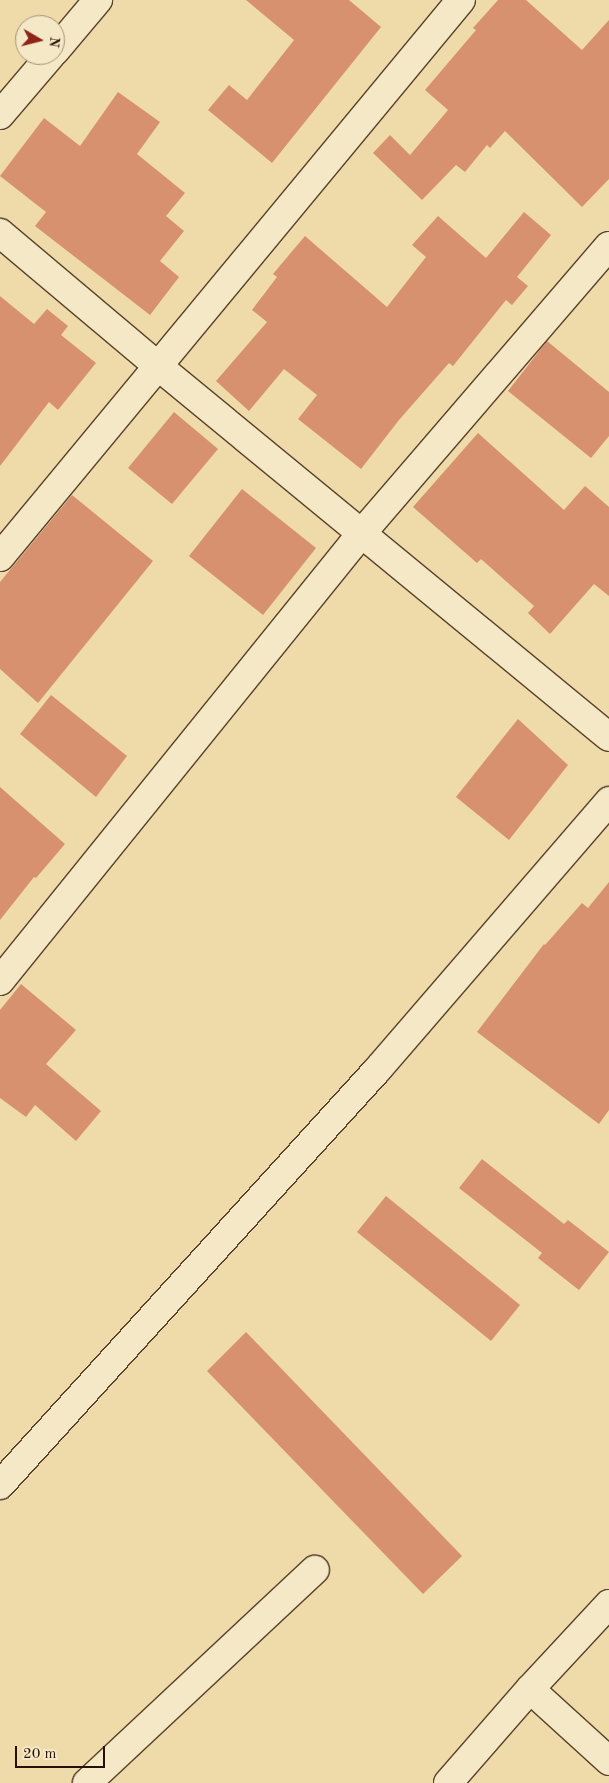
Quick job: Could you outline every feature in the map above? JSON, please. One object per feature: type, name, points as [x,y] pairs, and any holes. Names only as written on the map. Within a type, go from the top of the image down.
[{"type":"street","points":[[65,39],[98,0]]},
{"type":"street","points":[[0,557],[461,0]]},
{"type":"street","points":[[0,115],[42,65]]},
{"type":"street","points":[[0,233],[158,366],[609,737]]},
{"type":"street","points":[[0,981],[361,534],[609,246]]},
{"type":"street","points":[[0,1485],[378,1069],[609,802]]},
{"type":"street","points":[[87,1783],[315,1570]]},
{"type":"street","points":[[448,1783],[530,1689],[609,1604]]},
{"type":"street","points":[[530,1689],[609,1761]]},
{"type":"building","points":[[246,0],[349,0],[381,27],[272,163],[208,110],[229,85],[247,100],[294,40]]},
{"type":"building","points":[[498,0],[526,0],[582,50],[609,20],[609,179],[582,207],[505,131],[490,148],[487,145],[465,172],[456,165],[422,200],[373,153],[390,135],[410,155],[448,110],[425,90],[476,30],[473,28]]},
{"type":"building","points":[[118,92],[160,122],[137,154],[185,193],[166,216],[184,231],[160,261],[179,277],[150,315],[35,226],[46,212],[0,176],[44,118],[80,146]]},
{"type":"building","points":[[524,212],[551,235],[517,277],[528,286],[512,305],[506,300],[453,366],[449,363],[399,420],[361,469],[298,419],[317,395],[284,369],[249,411],[216,381],[267,322],[252,310],[277,277],[273,274],[305,236],[387,307],[426,257],[412,245],[438,216],[486,258]]},
{"type":"building","points":[[0,296],[34,324],[47,309],[68,326],[61,335],[96,363],[58,410],[49,402],[0,466]]},
{"type":"building","points":[[547,341],[609,392],[609,436],[591,458],[508,391]]},
{"type":"building","points":[[174,412],[218,449],[172,504],[128,468]]},
{"type":"building","points":[[478,433],[564,510],[585,486],[609,507],[609,596],[594,584],[550,634],[528,613],[534,606],[481,559],[477,563],[413,507]]},
{"type":"building","points":[[242,489],[316,548],[263,615],[189,556]]},
{"type":"building","points":[[72,495],[153,561],[38,703],[0,669],[0,582]]},
{"type":"building","points":[[51,695],[127,756],[96,797],[20,734]]},
{"type":"building","points":[[518,719],[568,765],[509,840],[456,797]]},
{"type":"building","points":[[0,787],[65,844],[36,878],[34,877],[0,920]]},
{"type":"building","points":[[609,882],[609,1110],[599,1124],[477,1032],[544,944],[582,903],[588,908]]},
{"type":"building","points":[[21,984],[76,1030],[46,1064],[101,1111],[76,1141],[35,1105],[26,1117],[0,1098],[0,1010]]},
{"type":"building","points":[[482,1159],[564,1224],[568,1220],[609,1252],[579,1290],[538,1258],[542,1253],[459,1188]]},
{"type":"building","points":[[386,1196],[520,1305],[491,1341],[357,1232]]},
{"type":"building","points":[[246,1332],[462,1556],[423,1594],[207,1371]]}]
